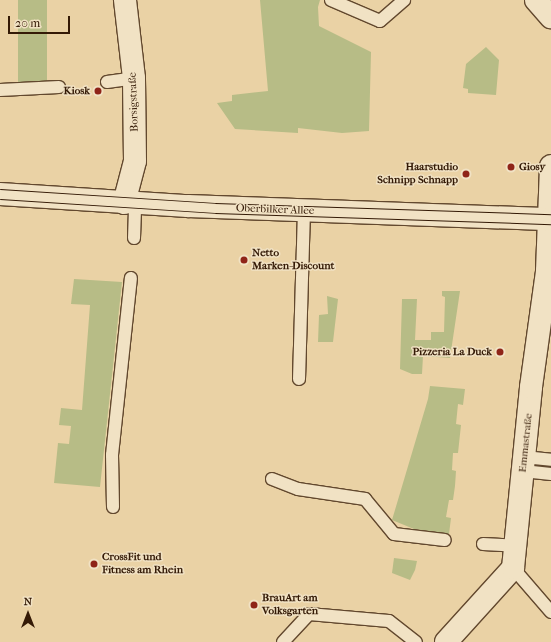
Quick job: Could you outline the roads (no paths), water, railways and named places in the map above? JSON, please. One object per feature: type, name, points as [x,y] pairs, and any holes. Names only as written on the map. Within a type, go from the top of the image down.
[{"type":"street","name":"Borsigstraße","points":[[126,0],[134,78],[136,161],[130,203]]},
{"type":"street","points":[[536,0],[551,17]]},
{"type":"street","name":"Emmastraße","points":[[514,568],[524,464],[547,271],[551,166]]},
{"type":"street","name":"Oberbilker Allee","points":[[0,194],[130,203],[304,211],[550,219]]},
{"type":"street","points":[[446,642],[514,568]]},
{"type":"lane","points":[[331,0],[380,20],[404,0]]},
{"type":"lane","points":[[107,82],[134,78]]},
{"type":"lane","points":[[0,90],[59,87]]},
{"type":"lane","points":[[130,203],[134,238]]},
{"type":"lane","points":[[299,379],[304,211]]},
{"type":"lane","points":[[113,507],[112,456],[131,278]]},
{"type":"lane","points":[[524,464],[551,460]]},
{"type":"lane","points":[[524,464],[551,474]]},
{"type":"lane","points":[[272,479],[298,490],[365,499],[394,534],[446,540]]},
{"type":"lane","points":[[483,544],[516,546]]},
{"type":"lane","points":[[514,568],[551,612]]},
{"type":"lane","points":[[283,642],[309,614],[389,621],[416,642]]},
{"type":"tram line","points":[[0,189],[215,203],[551,214]]},
{"type":"tram line","points":[[0,199],[215,213],[551,224]]},
{"type":"place","name":"Kiosk","points":[[98,91]]},
{"type":"place","name":"Giosy","points":[[511,167]]},
{"type":"place","name":"Haarstudio Schnipp Schnapp","points":[[466,174]]},
{"type":"place","name":"Netto Marken-Discount","points":[[244,260]]},
{"type":"place","name":"Pizzeria La Duck","points":[[500,352]]},
{"type":"place","name":"CrossFit und Fitness am Rhein","points":[[94,564]]},
{"type":"place","name":"BrauArt am Volksgarten","points":[[254,605]]}]
